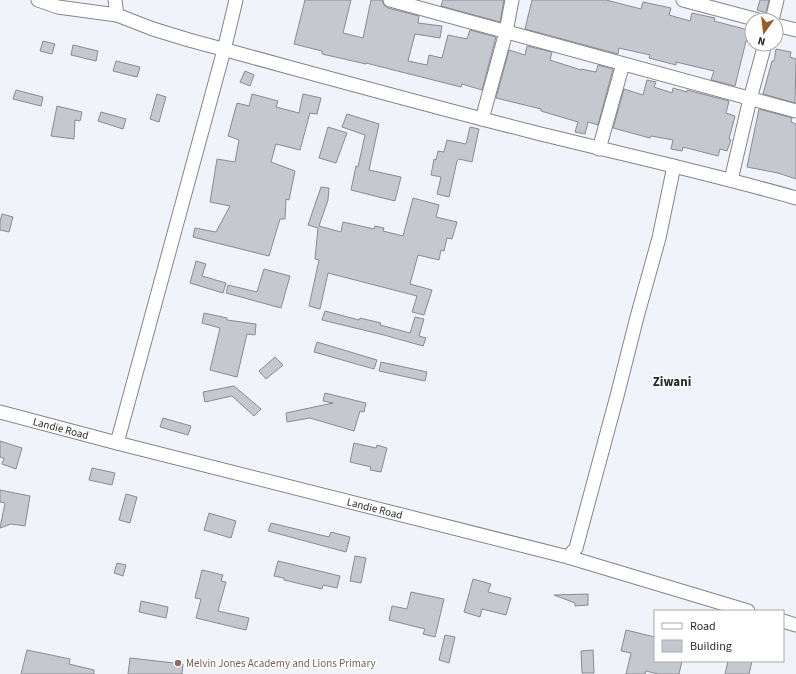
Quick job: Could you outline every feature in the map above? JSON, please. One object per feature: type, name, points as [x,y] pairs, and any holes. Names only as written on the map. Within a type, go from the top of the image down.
[{"type":"street","points":[[38,0],[58,7],[117,15],[152,29],[224,50],[482,119],[599,149],[731,180],[796,198]]},
{"type":"street","points":[[115,0],[117,15]]},
{"type":"street","points":[[117,443],[224,50],[236,0]]},
{"type":"street","points":[[390,0],[796,111]]},
{"type":"street","points":[[482,119],[506,32],[512,0]]},
{"type":"street","points":[[683,0],[744,16]]},
{"type":"street","points":[[774,12],[777,0]]},
{"type":"street","points":[[784,27],[796,30]]},
{"type":"street","points":[[731,180],[763,52]]},
{"type":"street","points":[[599,149],[623,64]]},
{"type":"street","points":[[568,558],[576,548],[659,238],[674,166]]},
{"type":"street","name":"Landie Road","points":[[0,412],[568,558],[745,610]]},
{"type":"building","points":[[305,0],[351,0],[343,33],[363,38],[371,0],[382,0],[384,5],[388,8],[419,16],[418,23],[442,26],[440,38],[415,34],[408,61],[427,65],[429,55],[442,58],[448,35],[467,39],[470,30],[496,37],[482,90],[462,84],[461,87],[366,63],[322,54],[322,51],[294,44]]},
{"type":"building","points":[[443,0],[504,0],[500,22],[441,6]]},
{"type":"building","points":[[532,0],[606,0],[641,9],[643,2],[671,8],[669,15],[690,21],[692,13],[715,18],[714,21],[744,29],[744,49],[735,86],[711,80],[714,71],[676,62],[676,65],[649,58],[650,55],[619,48],[618,54],[525,29]]},
{"type":"building","points":[[760,0],[769,0],[766,12],[757,10]]},
{"type":"building","points":[[43,41],[55,44],[52,54],[40,51]]},
{"type":"building","points":[[73,45],[98,51],[96,61],[71,55]]},
{"type":"building","points":[[527,46],[552,52],[550,60],[581,70],[596,72],[598,65],[613,69],[598,125],[588,122],[585,134],[575,132],[578,122],[541,111],[541,109],[496,98],[509,50],[525,55]]},
{"type":"building","points":[[784,51],[791,52],[790,57],[796,59],[795,103],[763,94],[772,61],[774,61],[776,52],[784,52]]},
{"type":"building","points":[[116,61],[140,67],[137,77],[113,71]]},
{"type":"building","points":[[245,71],[254,75],[250,86],[240,82]]},
{"type":"building","points":[[647,80],[656,82],[654,87],[672,93],[673,88],[687,92],[687,90],[729,101],[726,113],[735,116],[729,139],[731,140],[727,151],[720,149],[718,156],[683,147],[682,151],[671,149],[673,140],[651,136],[650,138],[613,128],[624,89],[643,95]]},
{"type":"building","points":[[16,90],[43,97],[41,106],[13,99]]},
{"type":"building","points":[[157,94],[166,97],[159,122],[150,119]]},
{"type":"building","points":[[252,94],[278,101],[276,107],[299,113],[303,94],[321,98],[317,114],[310,113],[300,150],[276,144],[271,162],[295,171],[289,200],[286,199],[285,219],[280,219],[269,256],[193,237],[195,228],[216,232],[230,206],[210,202],[217,159],[235,162],[239,140],[228,136],[237,103],[249,106]]},
{"type":"building","points":[[57,106],[82,112],[80,121],[75,120],[74,139],[51,136]]},
{"type":"building","points":[[759,109],[792,118],[791,122],[796,124],[796,179],[778,173],[747,167]]},
{"type":"building","points":[[101,112],[126,119],[123,129],[98,121]]},
{"type":"building","points":[[347,114],[379,124],[369,170],[401,177],[395,201],[351,190],[365,135],[342,127]]},
{"type":"building","points":[[328,127],[347,133],[336,163],[319,158]]},
{"type":"building","points":[[470,127],[479,129],[472,162],[459,159],[457,161],[449,197],[437,194],[441,177],[431,175],[434,159],[436,160],[438,151],[444,152],[447,140],[466,144]]},
{"type":"building","points":[[321,187],[329,188],[328,200],[319,226],[341,232],[343,222],[374,229],[375,226],[384,228],[383,231],[403,236],[413,198],[439,205],[436,217],[457,222],[452,239],[447,238],[444,251],[441,250],[439,260],[418,255],[410,284],[432,290],[424,315],[412,312],[417,296],[328,273],[320,309],[309,306],[319,260],[315,259],[318,228],[308,225]]},
{"type":"building","points":[[2,214],[13,217],[9,232],[0,230]]},
{"type":"building","points":[[196,261],[206,264],[202,276],[226,283],[223,293],[190,283]]},
{"type":"building","points":[[264,269],[290,276],[281,308],[226,293],[228,285],[257,292]]},
{"type":"building","points":[[325,311],[359,320],[360,318],[381,323],[380,325],[410,333],[415,317],[424,319],[419,336],[426,338],[423,346],[322,320]]},
{"type":"building","points":[[204,313],[227,318],[227,320],[256,324],[255,335],[247,334],[237,377],[210,370],[220,328],[202,323]]},
{"type":"building","points":[[317,342],[377,360],[374,369],[314,352]]},
{"type":"building","points":[[275,357],[283,365],[266,379],[259,371]]},
{"type":"building","points":[[381,362],[427,372],[425,381],[379,371]]},
{"type":"building","points":[[234,386],[261,409],[254,416],[232,396],[205,402],[203,392]]},
{"type":"building","points":[[325,393],[366,403],[364,412],[360,411],[354,431],[310,418],[287,422],[286,413],[333,403],[323,401]]},
{"type":"building","points":[[163,418],[191,426],[188,435],[160,427]]},
{"type":"building","points":[[0,441],[22,448],[16,469],[2,464],[4,458],[0,457]]},
{"type":"building","points":[[354,443],[376,448],[377,445],[387,448],[381,472],[370,470],[371,467],[350,462]]},
{"type":"building","points":[[92,468],[115,473],[112,485],[89,480]]},
{"type":"building","points":[[0,490],[30,496],[25,526],[11,524],[0,528],[5,503],[0,502]]},
{"type":"building","points":[[126,494],[137,497],[130,523],[119,520]]},
{"type":"building","points":[[209,513],[236,521],[231,538],[204,530]]},
{"type":"building","points":[[271,523],[329,537],[331,532],[350,537],[346,552],[268,531]]},
{"type":"building","points":[[355,556],[366,558],[361,583],[350,581]]},
{"type":"building","points":[[278,561],[340,576],[337,588],[323,585],[322,589],[284,580],[284,578],[274,576]]},
{"type":"building","points":[[117,563],[126,565],[123,576],[114,573]]},
{"type":"building","points":[[202,570],[223,575],[221,581],[226,582],[218,611],[249,618],[246,630],[196,618],[201,599],[195,598]]},
{"type":"building","points":[[473,579],[491,584],[488,592],[511,598],[506,615],[482,609],[480,617],[464,612]]},
{"type":"building","points":[[411,592],[444,599],[435,637],[423,634],[425,629],[389,620],[392,606],[407,609]]},
{"type":"building","points":[[588,594],[588,605],[575,606],[575,603],[554,595]]},
{"type":"building","points":[[141,601],[168,607],[166,618],[139,612]]},
{"type":"building","points":[[626,630],[654,637],[654,662],[682,662],[679,674],[658,674],[646,671],[645,674],[626,674],[631,653],[621,651]]},
{"type":"building","points":[[445,635],[455,637],[449,663],[439,660]]},
{"type":"building","points":[[27,650],[70,659],[69,664],[94,670],[94,674],[21,674]]},
{"type":"building","points":[[593,650],[594,673],[582,673],[581,651]]},
{"type":"building","points":[[130,658],[183,664],[182,674],[128,674]]},
{"type":"building","points":[[728,662],[752,662],[749,674],[725,674]]},
{"type":"place","name":"Melvin Jones Academy and Lions Primary","points":[[178,663]]},
{"type":"district","name":"Ziwani","points":[[672,382]]}]
